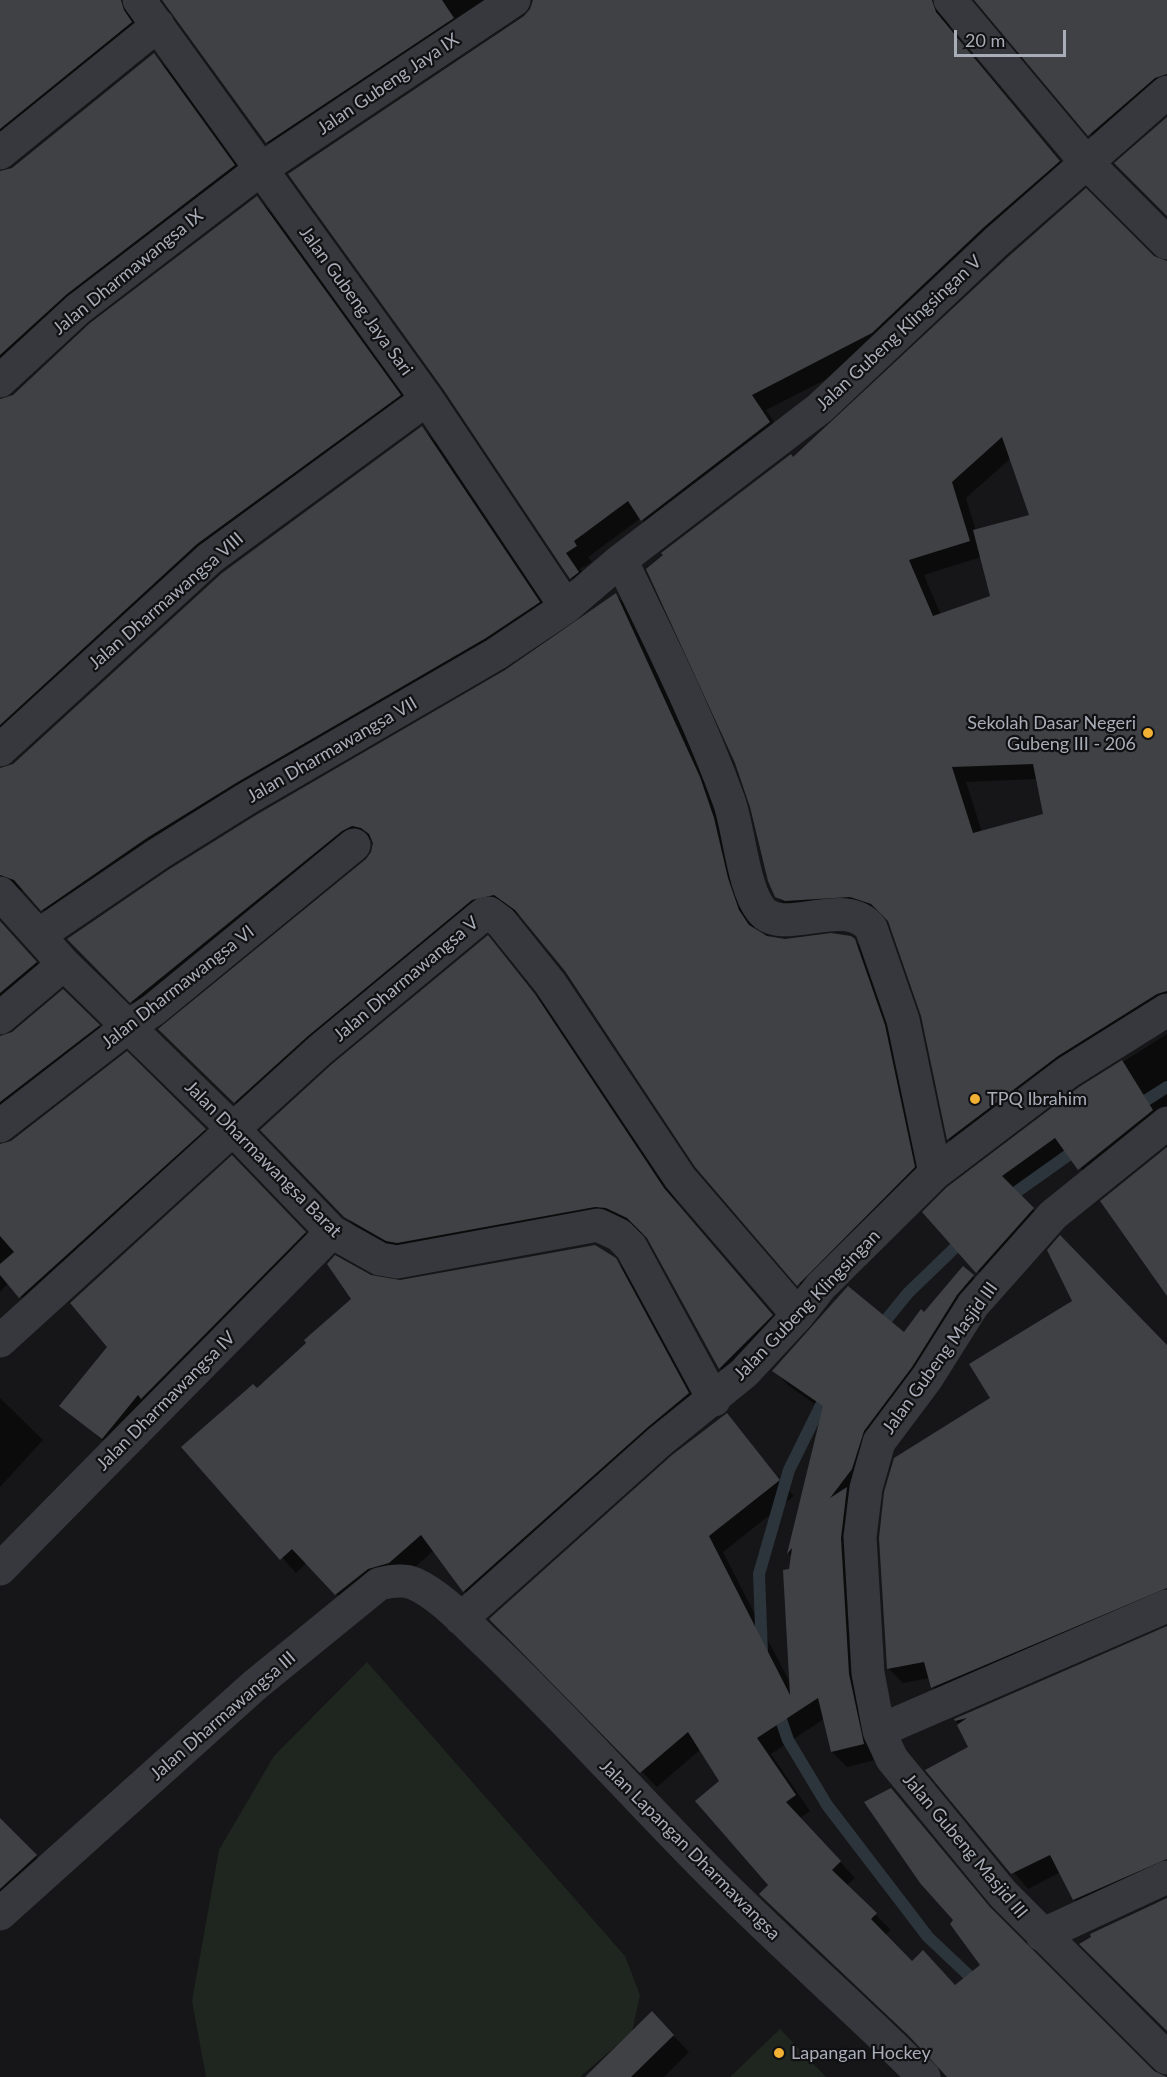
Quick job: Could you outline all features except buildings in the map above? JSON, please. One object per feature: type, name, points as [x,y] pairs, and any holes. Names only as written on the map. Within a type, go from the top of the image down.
[{"type":"street","name":"Jalan Gubeng Jaya IX","points":[[261,169],[514,0]]},
{"type":"street","points":[[950,0],[1085,162],[1167,243]]},
{"type":"street","name":"Jalan Gubeng Jaya Sari","points":[[149,13],[427,399],[566,607]]},
{"type":"street","points":[[0,153],[149,13]]},
{"type":"street","name":"Jalan Gubeng Klingsingan V","points":[[621,560],[820,408],[1085,162],[1167,92]]},
{"type":"street","name":"Jalan Dharmawangsa IX","points":[[0,381],[78,309],[261,169]]},
{"type":"street","name":"Jalan Dharmawangsa VIII","points":[[0,750],[210,558],[427,399]]},
{"type":"street","points":[[621,560],[705,735],[732,808],[741,852],[757,904],[763,913],[781,918],[852,914],[865,921],[871,928],[903,1020],[934,1173]]},
{"type":"street","name":"Jalan Dharmawangsa VII","points":[[39,935],[226,811],[496,654],[566,607],[621,560]]},
{"type":"street","name":"Jalan Dharmawangsa VI","points":[[0,1126],[153,1010],[354,845]]},
{"type":"street","name":"Jalan Dharmawangsa Barat","points":[[0,893],[64,964],[232,1128],[332,1232],[380,1259],[398,1262],[598,1225],[608,1228],[631,1247],[714,1400]]},
{"type":"street","name":"Jalan Dharmawangsa V","points":[[0,1341],[232,1128],[407,976],[484,914],[489,913],[501,922],[550,983],[680,1178],[798,1315]]},
{"type":"street","points":[[0,1018],[64,964]]},
{"type":"street","name":"Jalan Gubeng Klingsingan","points":[[461,1619],[660,1441],[714,1400],[744,1373],[798,1315],[821,1286],[934,1173],[1068,1072],[1167,1010]]},
{"type":"street","name":"Jalan Gubeng Masjid III","points":[[1167,1123],[1053,1215],[973,1305],[927,1378],[879,1442],[866,1488],[860,1537],[868,1673],[879,1731],[892,1759],[1002,1894],[1167,2058]]},
{"type":"street","name":"Jalan Dharmawangsa IV","points":[[0,1569],[332,1232]]},
{"type":"street","name":"Jalan Dharmawangsa III","points":[[0,1914],[255,1685],[379,1584],[391,1581],[415,1584],[461,1619]]},
{"type":"street","points":[[879,1731],[1167,1606]]},
{"type":"street","name":"Jalan Lapangan Dharmawangsa","points":[[461,1619],[521,1676],[759,1923],[870,2022],[924,2077]]},
{"type":"street","points":[[1042,1935],[1167,1877]]},
{"type":"shaded area","points":[[367,1662],[625,1956],[640,1995],[632,2032],[580,2077],[206,2077],[192,2001],[219,1850],[274,1756]]},
{"type":"shaded area","name":"Lapangan Hockey","points":[[780,2029],[826,2077],[730,2077]]},
{"type":"waterway","points":[[1134,1108],[1167,1087]]},
{"type":"waterway","points":[[1005,1200],[1081,1146]]},
{"type":"waterway","points":[[877,1331],[908,1293],[966,1237]]},
{"type":"waterway","points":[[762,1654],[759,1574],[789,1470],[828,1391]]},
{"type":"waterway","points":[[777,1708],[788,1740],[827,1805],[928,1937],[979,1985]]},
{"type":"place","name":"Sekolah Dasar Negeri Gubeng III - 206","points":[[1148,733]]},
{"type":"place","name":"TPQ Ibrahim","points":[[975,1099]]},
{"type":"place","name":"Lapangan Hockey","points":[[779,2053]]}]
